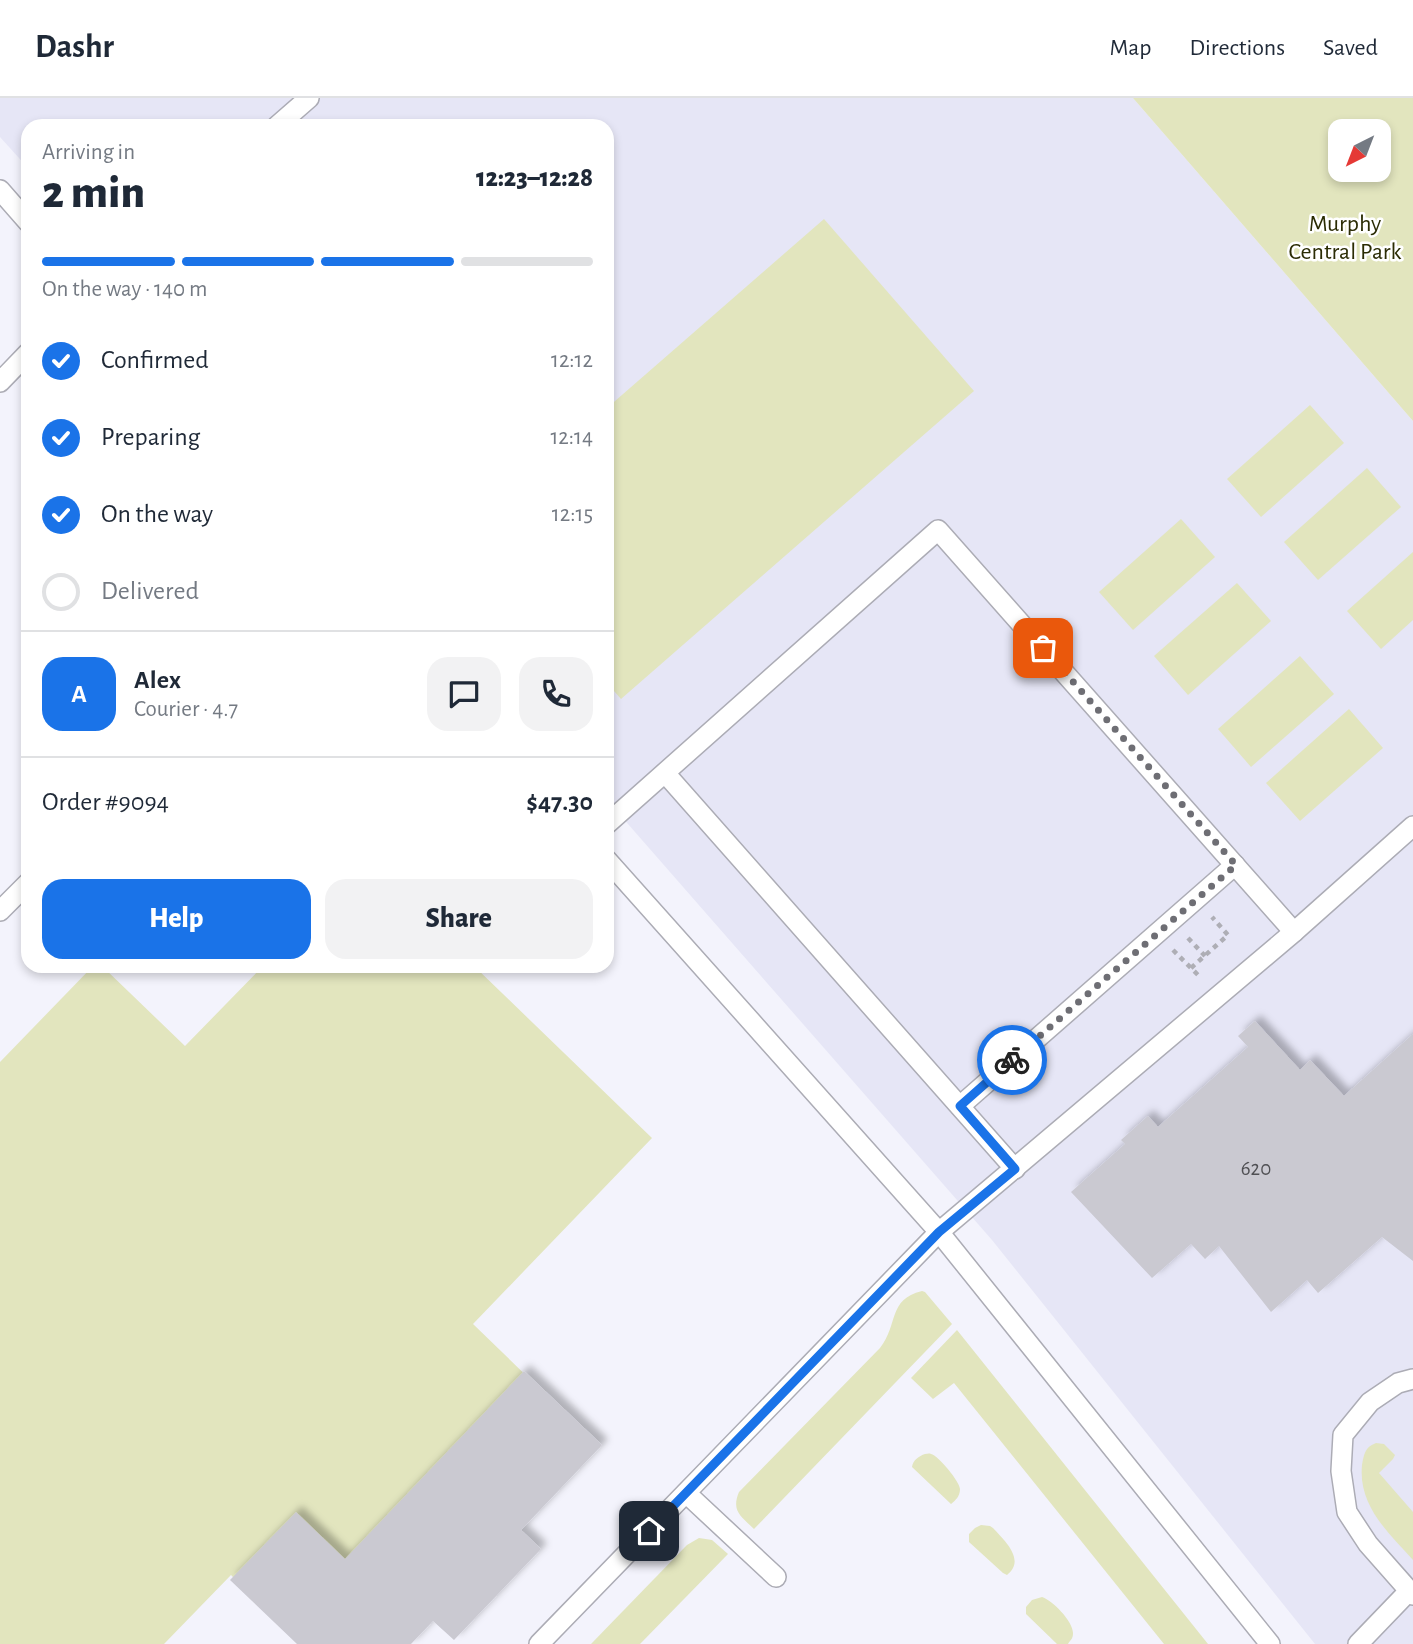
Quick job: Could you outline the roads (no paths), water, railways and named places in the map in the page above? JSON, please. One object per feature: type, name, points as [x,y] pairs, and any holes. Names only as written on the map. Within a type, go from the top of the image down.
[{"type":"lane","points":[[285,119],[309,98]]},
{"type":"lane","points":[[0,190],[21,214]]},
{"type":"lane","points":[[0,382],[21,360]]},
{"type":"lane","points":[[614,818],[938,530],[1294,932]]},
{"type":"lane","points":[[665,773],[1015,1169]]},
{"type":"lane","points":[[539,1644],[939,1232],[1294,932],[1413,826]]},
{"type":"lane","points":[[960,1106],[1236,865]]},
{"type":"lane","points":[[614,868],[939,1232],[1270,1644]]},
{"type":"lane","points":[[0,911],[21,890]]},
{"type":"lane","points":[[1358,1644],[1411,1593],[1368,1544],[1347,1512],[1341,1471],[1343,1435],[1370,1402],[1398,1383],[1413,1379]]},
{"type":"lane","points":[[686,1493],[776,1577]]},
{"type":"park label","name":"Murphy Central Park","points":[[1345,238]]}]
